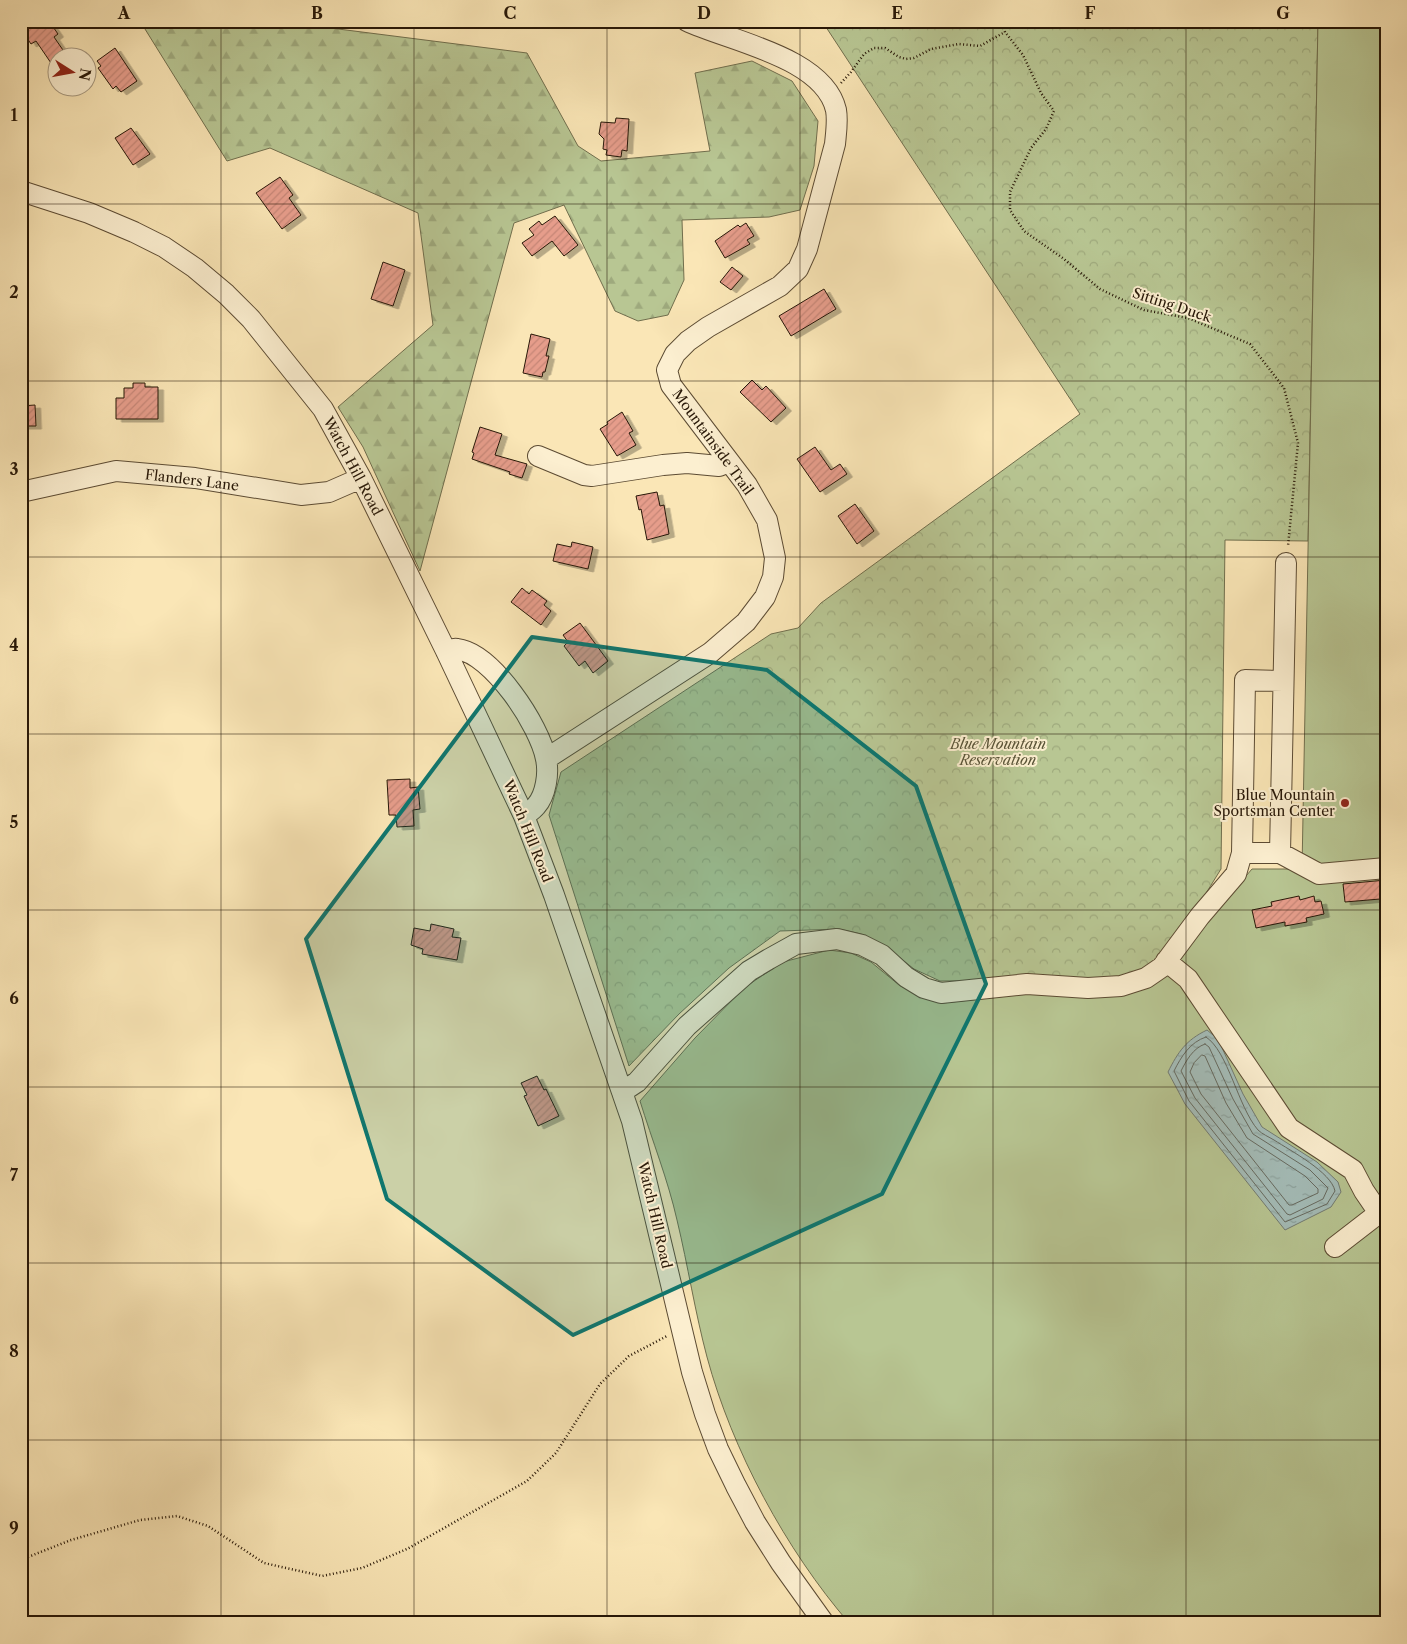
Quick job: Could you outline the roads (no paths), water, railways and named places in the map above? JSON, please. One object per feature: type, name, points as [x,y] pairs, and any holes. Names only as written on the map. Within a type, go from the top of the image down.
[{"type":"street","name":"Mountainside Trail","points":[[546,759],[710,653],[746,622],[765,597],[773,577],[775,558],[767,520],[747,486],[671,385],[667,370],[674,354],[688,341],[708,327],[780,286],[798,269],[807,249],[835,144],[836,110],[830,95],[819,81],[797,64],[687,21]]},
{"type":"street","name":"Watch Hill Road","points":[[21,191],[89,213],[134,232],[164,247],[195,268],[226,294],[250,319],[312,393],[323,409],[361,478],[446,650],[524,816],[554,895],[622,1092],[644,1168],[682,1328],[705,1414],[718,1449],[755,1522],[781,1563],[824,1623]]},
{"type":"street","points":[[538,456],[584,475],[592,476],[663,465],[687,463],[719,466],[729,462]]},
{"type":"street","name":"Flanders Lane","points":[[21,492],[116,471],[196,478],[300,495],[329,492],[361,478]]},
{"type":"street","points":[[1280,853],[1286,563]]},
{"type":"street","points":[[446,650],[455,648],[466,651],[476,657],[515,696],[528,717],[546,759],[546,778],[543,794],[536,807],[524,816]]},
{"type":"street","points":[[622,1092],[637,1082],[687,1026],[749,971],[796,944],[838,939],[862,945],[882,956],[924,988],[941,993],[1027,984],[1088,988],[1121,986],[1146,978],[1162,967],[1200,916],[1236,874],[1242,853],[1245,680],[1283,681]]},
{"type":"street","points":[[1242,853],[1280,853],[1318,874],[1386,868]]},
{"type":"street","points":[[1166,961],[1188,979],[1289,1128],[1353,1170],[1364,1191],[1382,1212],[1335,1247]]},
{"type":"water","points":[[1207,1030],[1218,1039],[1243,1094],[1262,1127],[1317,1162],[1338,1182],[1341,1192],[1331,1207],[1285,1230],[1185,1104],[1168,1072],[1183,1047],[1193,1038]]},
{"type":"place","name":"Blue Mountain Sportsman Center","points":[[1345,803]]},
{"type":"park label","name":"Blue Mountain Reservation","points":[[998,752]]}]
